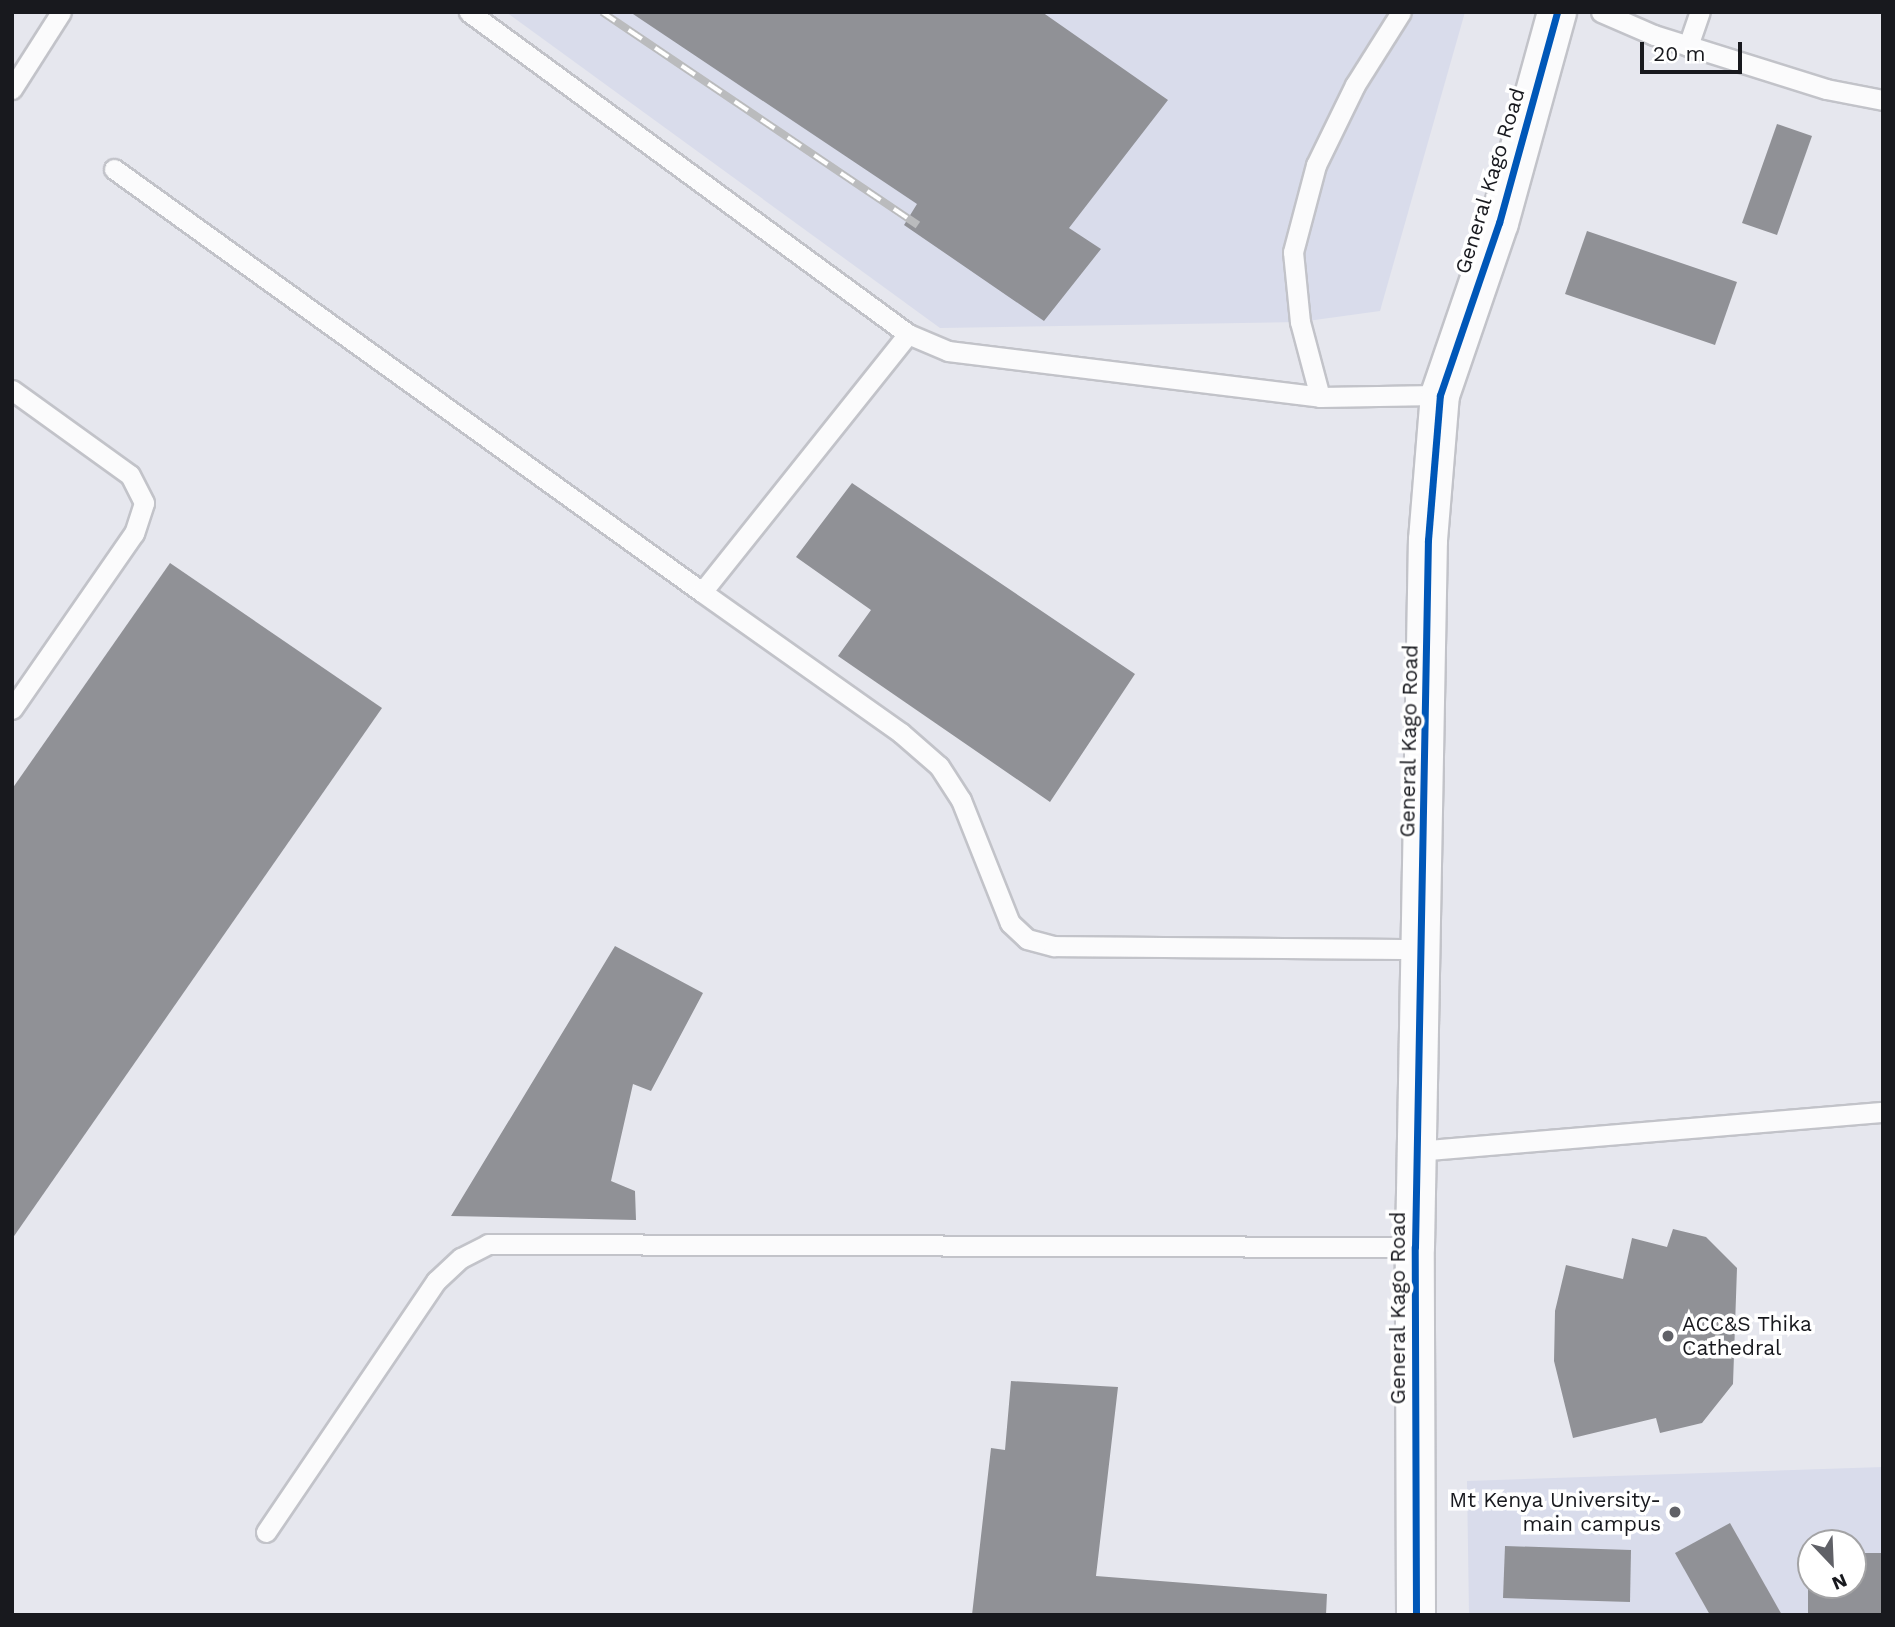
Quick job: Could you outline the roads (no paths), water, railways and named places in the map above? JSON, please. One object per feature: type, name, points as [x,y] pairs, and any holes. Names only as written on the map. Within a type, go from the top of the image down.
[{"type":"street","name":"General Kago Road","points":[[1416,1615],[1415,1247],[1428,540],[1440,395],[1499,223],[1557,12]]},
{"type":"lane","points":[[12,89],[61,12]]},
{"type":"lane","points":[[469,12],[908,334],[948,351],[1320,397],[1440,395]]},
{"type":"lane","points":[[1320,397],[1300,322],[1293,252],[1316,165],[1355,85],[1401,12]]},
{"type":"lane","points":[[1601,12],[1688,46],[1826,89],[1883,100]]},
{"type":"lane","points":[[1688,46],[1700,12]]},
{"type":"lane","points":[[114,169],[901,733],[939,766],[961,800],[1010,923],[1027,939],[1054,947],[1422,950]]},
{"type":"lane","points":[[702,592],[908,334]]},
{"type":"lane","points":[[12,390],[130,475],[144,503],[134,533],[12,709]]},
{"type":"lane","points":[[1417,1151],[1883,1112]]},
{"type":"lane","points":[[266,1532],[436,1281],[461,1258],[488,1244],[1415,1247]]},
{"type":"railway","points":[[602,12],[918,225]]},
{"type":"place","name":"ACC&S Thika Cathedral","points":[[1668,1336]]},
{"type":"place","name":"Mt Kenya University- main campus","points":[[1675,1512]]}]
